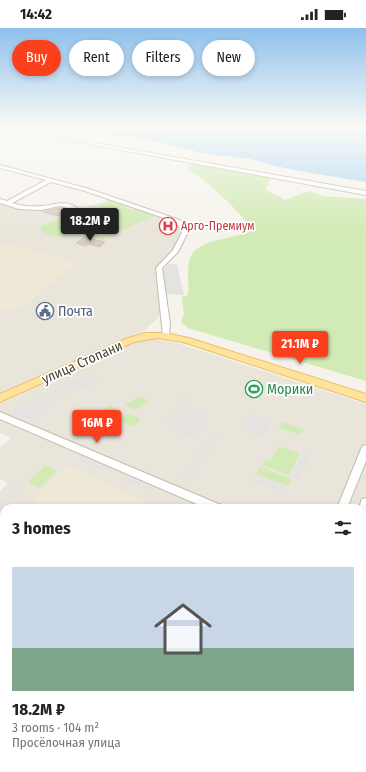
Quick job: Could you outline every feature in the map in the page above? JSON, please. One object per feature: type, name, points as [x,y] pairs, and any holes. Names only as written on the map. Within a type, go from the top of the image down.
[{"type":"main road","name":"улица Стопани","points":[[0,398],[131,340],[149,335],[166,335],[366,398]]},
{"type":"street","points":[[195,162],[366,193]]},
{"type":"street","points":[[0,166],[114,199],[178,221],[182,225],[184,232],[176,251],[159,268],[166,335]]},
{"type":"street","points":[[8,203],[51,180]]},
{"type":"street","points":[[0,202],[20,207],[33,208],[60,204],[74,208],[77,212]]},
{"type":"street","points":[[0,415],[208,504]]},
{"type":"street","points":[[344,504],[366,449]]},
{"type":"shaded area","points":[[111,199],[179,224],[182,232],[174,251],[156,268],[160,316],[145,330],[0,394],[0,204],[25,208],[56,204],[78,210]]},
{"type":"shaded area","points":[[0,242],[78,262],[19,309],[0,309]]},
{"type":"shaded area","points":[[169,264],[177,264],[184,295],[165,294],[162,270]]},
{"type":"shaded area","points":[[150,339],[180,344],[366,404],[366,504],[150,504],[66,466],[32,504],[0,504],[0,491],[8,483],[0,479],[0,448],[11,438],[0,433],[0,404],[134,342]]},
{"type":"shaded area","points":[[91,373],[99,381],[50,403],[32,421],[12,412],[19,406]]},
{"type":"shaded area","points":[[184,397],[189,399],[171,422],[166,420]]},
{"type":"shaded area","points":[[190,408],[209,415],[193,438],[173,431]]},
{"type":"shaded area","points":[[250,413],[272,420],[262,437],[240,429]]},
{"type":"shaded area","points":[[214,432],[220,434],[187,483],[180,480]]},
{"type":"shaded area","points":[[304,451],[311,454],[298,480],[291,477]]},
{"type":"shaded area","points":[[82,456],[108,467],[104,471],[79,460]]},
{"type":"shaded area","points":[[66,466],[150,504],[32,504]]},
{"type":"shaded area","points":[[127,476],[154,487],[151,492],[124,480]]},
{"type":"shaded area","points":[[255,476],[288,488],[285,494],[253,481]]},
{"type":"shaded area","points":[[21,480],[26,482],[5,504],[0,504],[0,501]]},
{"type":"green space","points":[[199,164],[270,178],[266,190],[285,200],[309,191],[323,196],[366,199],[366,381],[188,328],[181,322],[184,314],[182,297],[188,295],[188,265],[193,253],[199,247],[207,243],[254,230],[223,197],[197,175],[187,169],[190,165]]},
{"type":"green space","points":[[111,201],[132,210],[155,214],[155,216],[108,236],[83,223],[74,225],[74,228],[105,238],[104,240],[72,231],[62,237],[50,235],[41,231],[41,226],[77,213],[82,213],[97,220],[100,218],[100,205]]},
{"type":"green space","points":[[142,396],[149,403],[134,410],[124,405]]},
{"type":"green space","points":[[111,405],[119,413],[103,421],[90,415]]},
{"type":"green space","points":[[127,413],[141,419],[134,427],[120,421]]},
{"type":"green space","points":[[282,422],[304,429],[300,435],[279,428]]},
{"type":"green space","points":[[279,446],[300,453],[289,475],[262,465],[266,459],[271,460]]},
{"type":"green space","points":[[45,465],[57,471],[40,488],[28,483]]},
{"type":"green space","points":[[260,467],[292,479],[288,486],[256,474]]},
{"type":"water","points":[[260,162],[366,162],[366,182],[311,173]]},
{"type":"building","points":[[60,208],[69,210],[59,216],[43,212]]},
{"type":"building","points":[[85,237],[105,242],[100,247],[88,244],[85,246],[76,243]]},
{"type":"place","name":"Арго-Премиум","points":[[168,226]]},
{"type":"place","name":"Почта","points":[[45,311]]},
{"type":"place","name":"Морики","points":[[254,389]]}]
